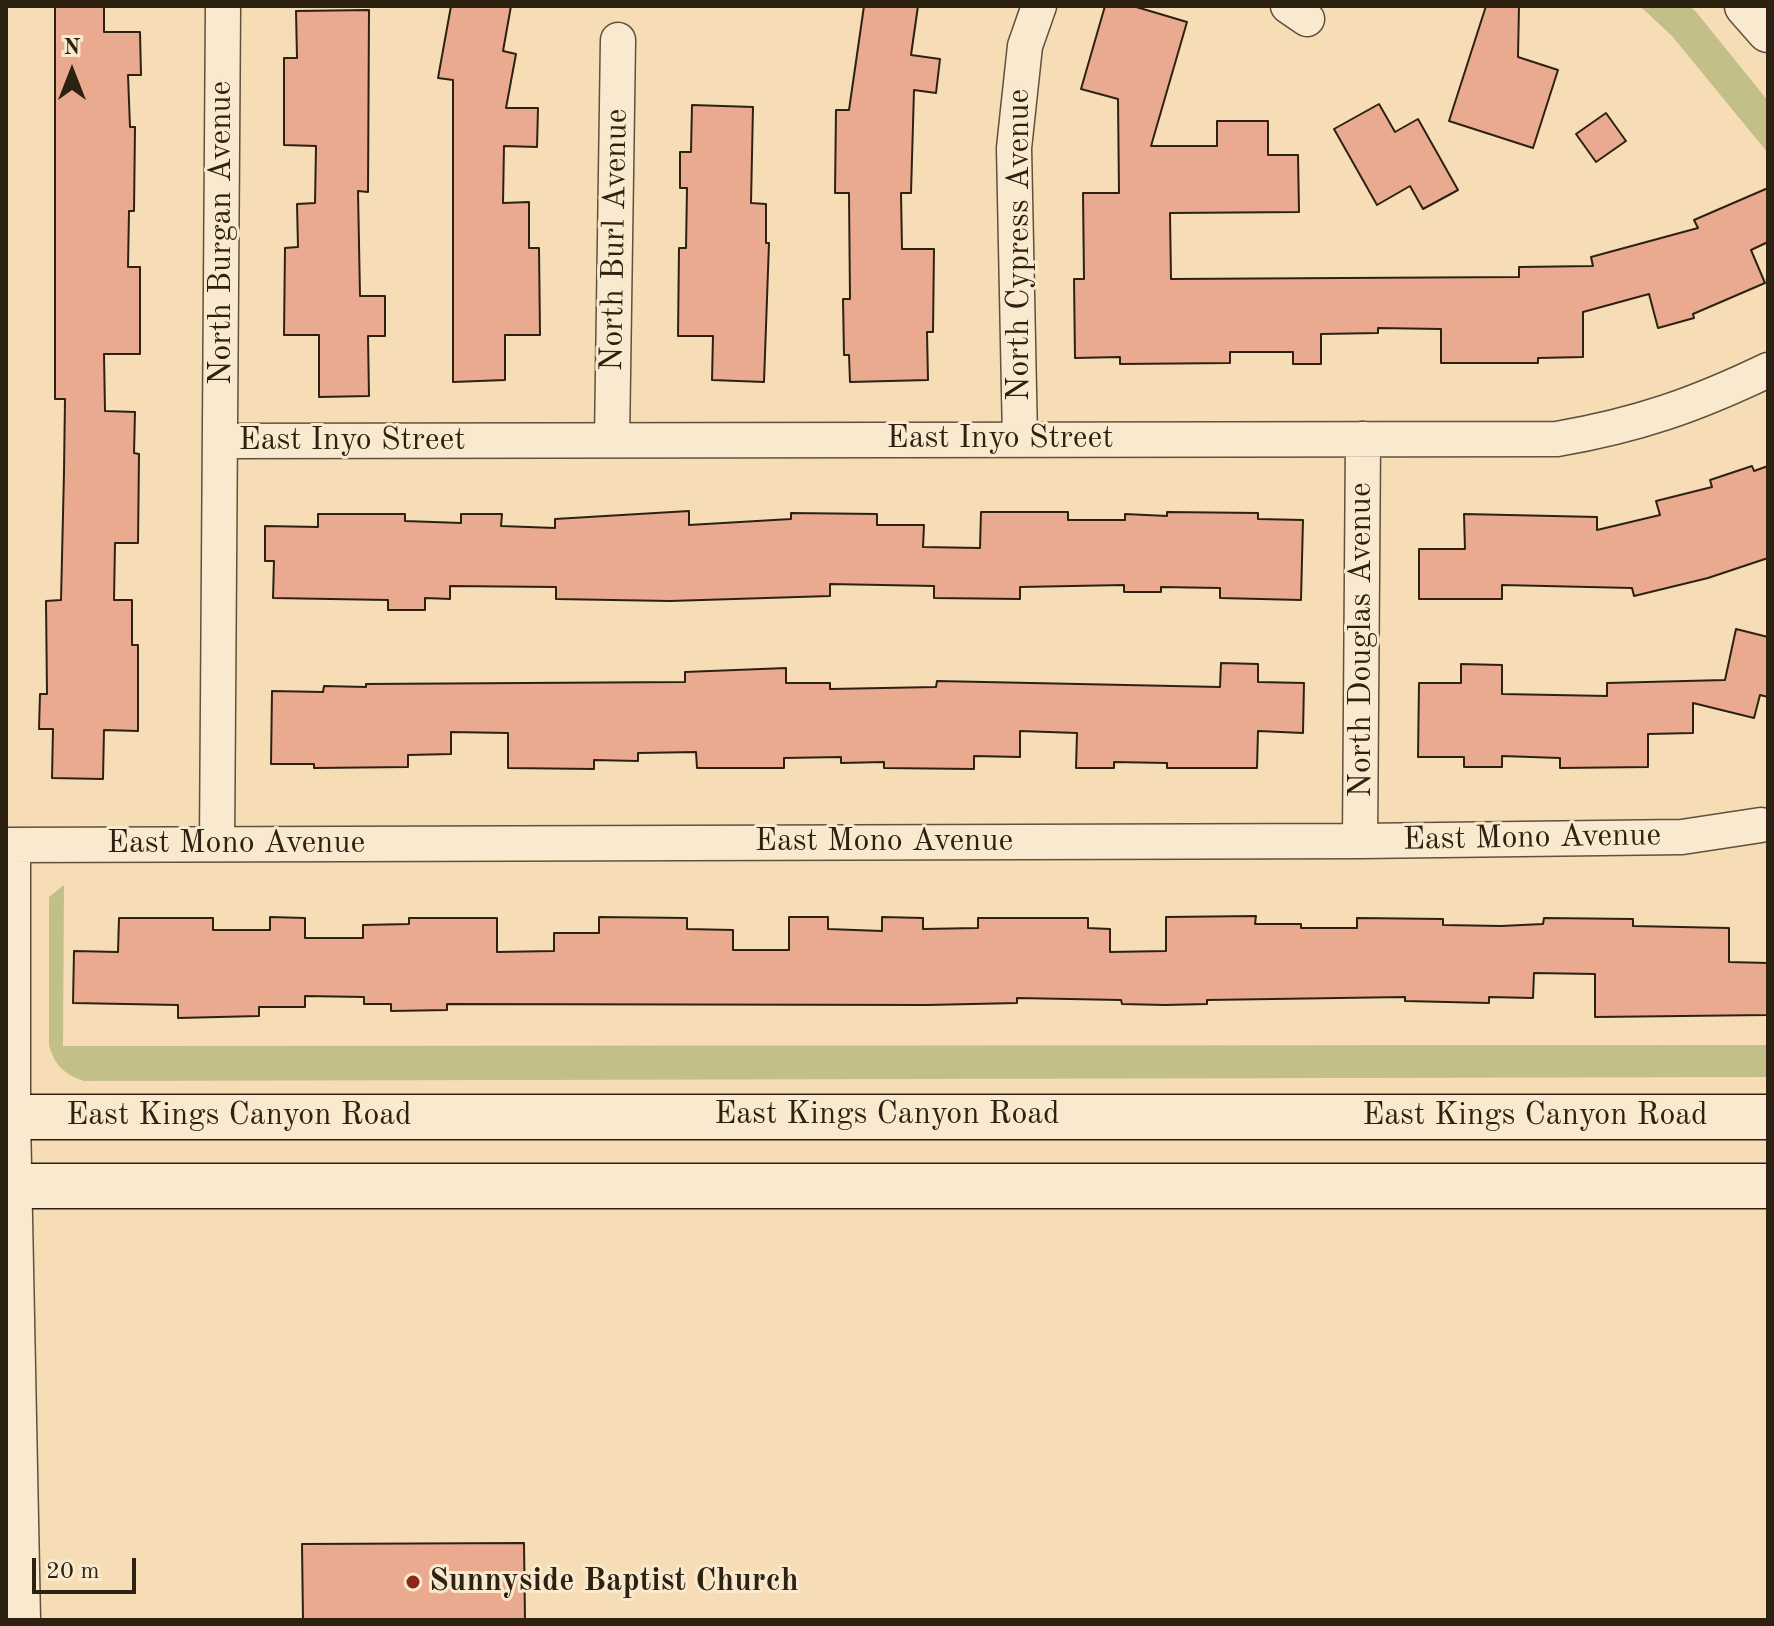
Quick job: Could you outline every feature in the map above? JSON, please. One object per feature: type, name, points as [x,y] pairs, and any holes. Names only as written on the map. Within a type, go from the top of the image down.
[{"type":"main road","name":"East Kings Canyon Road","points":[[10,1117],[1768,1117]]},
{"type":"main road","points":[[10,1186],[1768,1186]]},
{"type":"street","name":"North Burgan Avenue","points":[[217,844],[223,6]]},
{"type":"street","name":"North Cypress Avenue","points":[[1020,439],[1014,148],[1025,46],[1039,6]]},
{"type":"street","points":[[1746,6],[1768,31]]},
{"type":"street","name":"North Burl Avenue","points":[[612,440],[618,40]]},
{"type":"street","name":"East Inyo Street","points":[[220,441],[1571,436],[1627,426],[1703,401],[1768,370]]},
{"type":"street","name":"North Douglas Avenue","points":[[1360,841],[1363,439]]},
{"type":"street","name":"East Mono Avenue","points":[[9,845],[1360,841],[1682,837],[1761,825]]},
{"type":"street","points":[[9,845],[10,1186],[23,1620]]},
{"type":"shaded area","points":[[1640,6],[1690,6],[1697,13],[1768,101],[1768,153],[1672,36]]},
{"type":"shaded area","points":[[64,885],[63,1046],[1768,1045],[1768,1077],[84,1081],[61,1068],[49,1045],[49,897]]},
{"type":"building","points":[[55,6],[104,6],[104,32],[140,32],[141,75],[128,75],[130,127],[135,127],[134,211],[129,211],[128,267],[140,267],[140,354],[104,354],[105,411],[135,412],[134,453],[139,454],[138,543],[115,543],[114,600],[132,600],[132,645],[138,645],[138,731],[104,730],[103,779],[52,778],[53,729],[39,729],[40,694],[47,694],[46,601],[61,600],[64,472],[65,399],[55,399]]},
{"type":"building","points":[[451,6],[511,6],[503,51],[516,54],[506,108],[538,108],[537,147],[504,146],[503,203],[529,202],[529,248],[539,248],[540,335],[505,335],[505,380],[453,382],[453,80],[438,78]]},
{"type":"building","points":[[864,6],[918,6],[911,55],[940,59],[936,93],[914,90],[911,193],[901,193],[902,249],[934,249],[933,332],[927,332],[928,380],[850,382],[849,355],[844,355],[843,299],[850,299],[849,193],[835,193],[836,110],[849,110]]},
{"type":"building","points":[[1105,6],[1133,6],[1187,22],[1151,146],[1217,146],[1217,121],[1268,121],[1268,155],[1298,155],[1299,212],[1170,213],[1171,279],[1519,277],[1519,267],[1593,266],[1591,257],[1698,228],[1694,220],[1768,188],[1768,242],[1751,250],[1765,283],[1693,314],[1694,318],[1658,328],[1649,294],[1583,312],[1583,357],[1538,358],[1538,363],[1441,363],[1441,329],[1378,328],[1378,333],[1321,334],[1321,364],[1293,364],[1293,352],[1230,352],[1230,363],[1120,364],[1120,357],[1075,358],[1074,279],[1084,279],[1083,193],[1119,193],[1118,99],[1081,89]]},
{"type":"building","points":[[1486,6],[1519,6],[1518,57],[1558,70],[1533,148],[1449,121]]},
{"type":"building","points":[[369,10],[368,192],[358,191],[360,296],[385,296],[385,336],[368,336],[369,396],[319,397],[319,335],[284,335],[285,248],[298,247],[297,204],[315,203],[316,146],[284,145],[284,58],[297,58],[296,11]]},
{"type":"building","points":[[1379,104],[1395,132],[1418,119],[1458,190],[1423,209],[1410,186],[1377,205],[1334,129]]},
{"type":"building","points":[[692,105],[753,107],[751,203],[766,204],[766,243],[769,243],[764,382],[712,380],[713,336],[678,336],[679,248],[686,248],[687,188],[680,188],[680,152],[691,152]]},
{"type":"building","points":[[1606,113],[1626,141],[1596,162],[1576,134]]},
{"type":"building","points":[[1752,466],[1754,471],[1768,466],[1768,558],[1708,578],[1634,596],[1632,588],[1502,585],[1502,599],[1419,599],[1419,549],[1465,549],[1464,514],[1597,517],[1597,530],[1660,515],[1656,501],[1712,487],[1710,480]]},
{"type":"building","points":[[689,511],[689,525],[791,519],[791,513],[877,514],[877,525],[924,525],[923,547],[980,548],[981,512],[1068,512],[1068,520],[1125,520],[1125,514],[1167,516],[1167,512],[1258,513],[1258,519],[1303,520],[1301,600],[1220,598],[1220,588],[1161,587],[1161,592],[1124,592],[1124,585],[1020,587],[1020,599],[934,598],[934,586],[830,584],[830,596],[670,601],[556,599],[556,587],[450,586],[450,599],[425,598],[425,610],[388,610],[388,600],[273,598],[274,561],[265,561],[265,526],[318,527],[318,514],[405,514],[405,521],[461,523],[461,514],[502,514],[501,526],[555,528],[555,519]]},
{"type":"building","points":[[1736,629],[1768,637],[1768,697],[1760,695],[1754,718],[1693,703],[1693,733],[1648,734],[1648,767],[1560,768],[1560,758],[1502,756],[1502,767],[1464,767],[1464,757],[1418,757],[1419,683],[1461,683],[1461,664],[1502,665],[1502,694],[1607,696],[1607,683],[1725,680]]},
{"type":"building","points":[[1221,663],[1258,664],[1258,682],[1304,683],[1303,733],[1258,731],[1257,768],[1167,768],[1167,763],[1114,762],[1114,768],[1076,768],[1077,733],[1020,731],[1020,757],[974,756],[974,769],[884,768],[884,762],[841,763],[841,757],[784,758],[784,768],[697,768],[696,752],[638,753],[638,761],[594,760],[594,769],[508,768],[508,733],[451,732],[451,754],[408,755],[408,767],[314,768],[314,764],[271,764],[272,691],[323,692],[324,686],[366,687],[366,684],[685,682],[685,672],[786,668],[786,683],[830,683],[830,689],[936,687],[937,681],[1220,687]]},
{"type":"building","points":[[1256,916],[1255,924],[1301,924],[1301,928],[1357,928],[1357,918],[1443,919],[1443,925],[1501,926],[1543,924],[1544,918],[1633,919],[1633,926],[1729,928],[1729,962],[1768,963],[1768,1015],[1595,1017],[1595,974],[1534,973],[1533,998],[1489,997],[1489,1003],[1405,1001],[1405,997],[1207,1000],[1207,1004],[1165,1005],[1122,1004],[1121,1000],[1017,998],[1017,1003],[927,1005],[447,1004],[447,1010],[391,1011],[391,1004],[364,1004],[364,997],[305,996],[305,1007],[259,1007],[259,1016],[178,1018],[178,1005],[73,1003],[74,951],[118,952],[119,918],[213,918],[213,930],[270,930],[270,917],[305,918],[305,938],[363,938],[363,925],[409,924],[409,918],[497,918],[497,952],[554,951],[554,933],[599,933],[599,917],[687,918],[687,929],[733,930],[733,950],[789,950],[789,917],[828,917],[828,929],[882,931],[882,917],[923,918],[923,929],[978,928],[978,918],[1088,918],[1088,928],[1110,929],[1110,952],[1166,951],[1166,917]]},
{"type":"building","name":"Sunnyside Baptist Church","points":[[524,1543],[525,1620],[303,1620],[302,1544]]},
{"type":"place","name":"Sunnyside Baptist Church","points":[[413,1582]]}]
